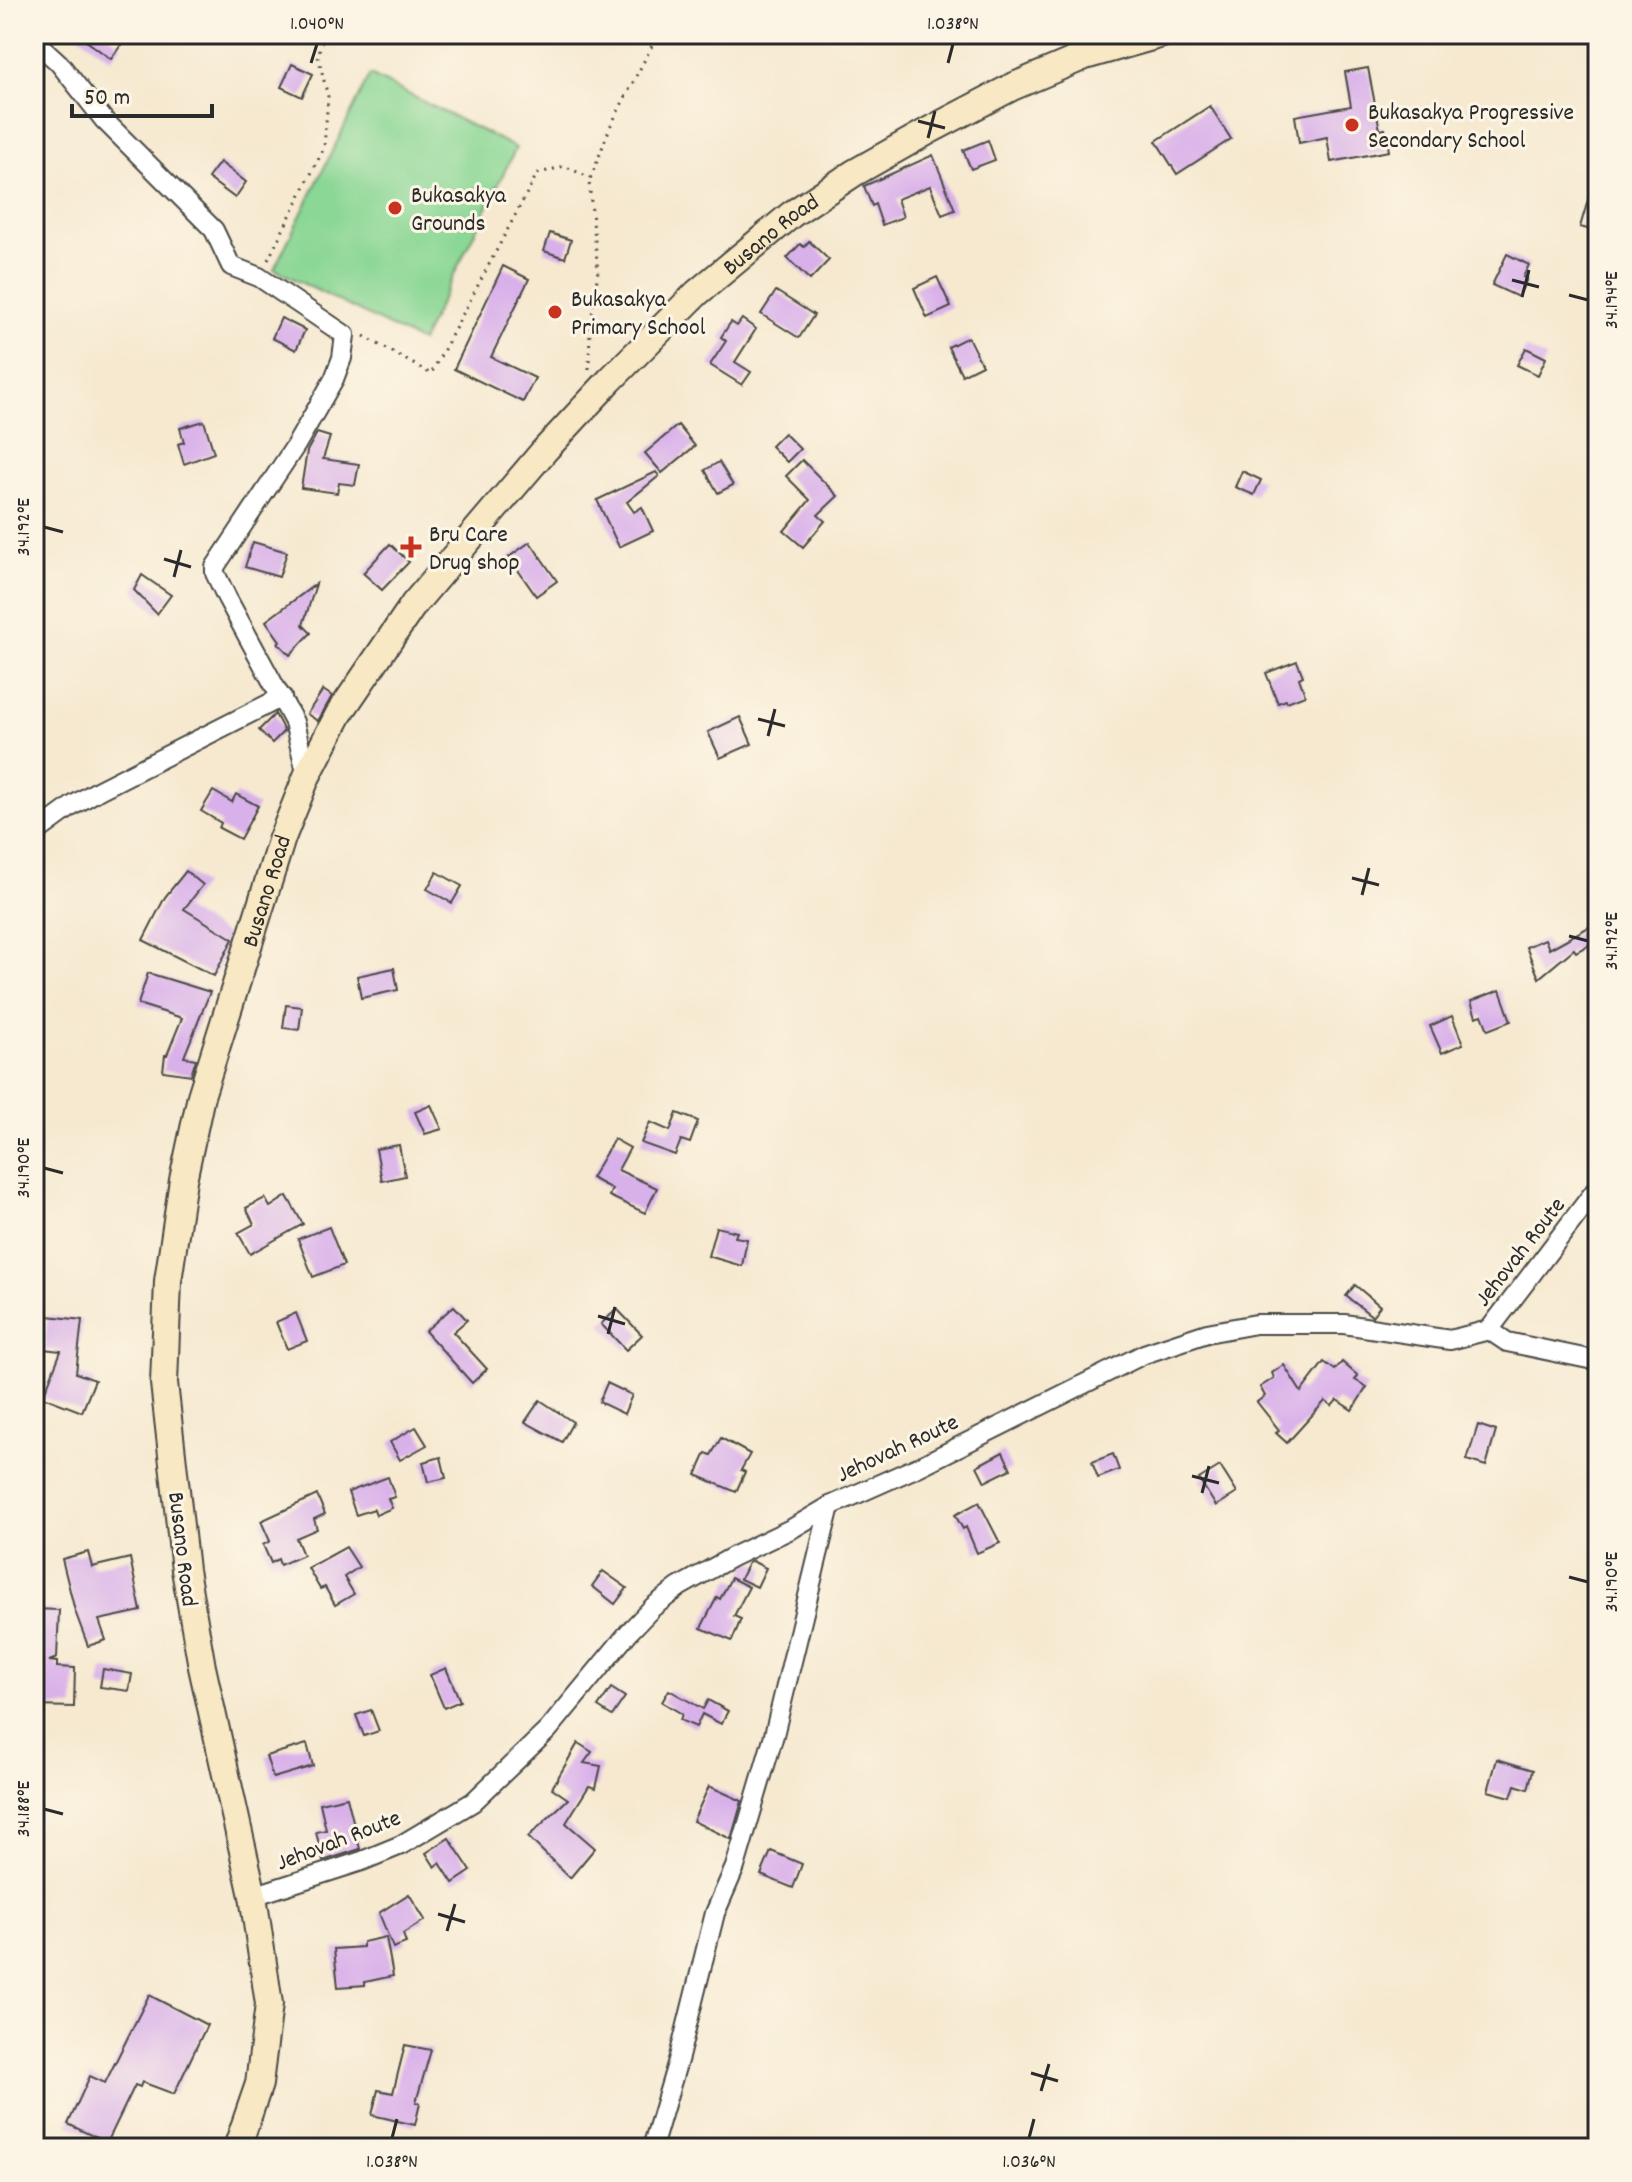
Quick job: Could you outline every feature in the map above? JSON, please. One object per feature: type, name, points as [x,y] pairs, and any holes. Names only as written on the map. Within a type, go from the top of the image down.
[{"type":"street","name":"Busano Road","points":[[237,2148],[259,2084],[268,2028],[267,1974],[253,1896],[202,1667],[185,1570],[164,1383],[168,1281],[178,1211],[201,1096],[282,838],[307,776],[339,714],[414,604],[486,517],[588,404],[697,293],[792,214],[854,173],[1012,87],[1085,56],[1162,34]]},
{"type":"street","points":[[34,40],[59,63],[104,120],[214,230],[231,266],[259,277],[345,335],[342,358],[334,379],[288,458],[215,567],[227,598],[294,722],[307,776]]},
{"type":"street","points":[[34,834],[99,790],[282,697]]},
{"type":"street","name":"Jehovah Route","points":[[253,1896],[388,1850],[473,1802],[548,1730],[653,1607],[679,1587],[734,1556],[793,1528],[830,1506],[920,1466],[1144,1354],[1207,1333],[1256,1324],[1344,1324],[1450,1340],[1489,1330],[1598,1187]]},
{"type":"street","points":[[1489,1330],[1507,1342],[1598,1361]]},
{"type":"street","points":[[652,2148],[679,2057],[715,1913],[735,1867],[774,1735],[830,1506]]},
{"type":"path","points":[[259,277],[324,148],[328,97],[318,56],[324,34]]},
{"type":"path","points":[[588,404],[590,330],[598,271],[590,204],[591,178],[611,125],[658,34]]},
{"type":"path","points":[[365,337],[431,374],[537,174],[564,166],[591,178]]},
{"type":"green space","name":"Bukasakya Grounds","points":[[370,75],[516,148],[421,342],[274,269]]},
{"type":"building","points":[[77,34],[106,34],[121,45],[111,59]]},
{"type":"building","points":[[292,64],[313,74],[302,97],[281,87]]},
{"type":"building","points":[[1368,68],[1380,130],[1385,129],[1389,151],[1331,162],[1327,137],[1299,143],[1295,116],[1351,106],[1345,72]]},
{"type":"building","points":[[1210,106],[1231,139],[1177,174],[1156,141]]},
{"type":"building","points":[[988,140],[995,160],[971,169],[963,150]]},
{"type":"building","points":[[933,155],[955,210],[942,215],[930,186],[897,199],[903,217],[882,225],[875,204],[872,206],[864,186]]},
{"type":"building","points":[[220,162],[246,182],[235,198],[208,178]]},
{"type":"building","points":[[1594,180],[1598,181],[1598,222],[1595,231],[1580,227]]},
{"type":"building","points":[[550,233],[571,240],[565,258],[544,251]]},
{"type":"building","points":[[809,241],[829,260],[810,280],[787,258],[800,244],[804,247]]},
{"type":"building","points":[[1507,254],[1529,265],[1523,277],[1527,279],[1518,297],[1492,285]]},
{"type":"building","points":[[503,266],[529,279],[491,357],[535,378],[523,402],[454,369]]},
{"type":"building","points":[[937,277],[951,307],[927,318],[914,288]]},
{"type":"building","points":[[776,291],[814,315],[799,338],[761,314]]},
{"type":"building","points":[[281,318],[305,330],[296,350],[272,338]]},
{"type":"building","points":[[742,319],[756,329],[735,362],[751,372],[742,385],[710,365],[726,341],[721,337],[731,322],[737,326]]},
{"type":"building","points":[[968,337],[982,365],[962,375],[948,347]]},
{"type":"building","points":[[1526,348],[1546,358],[1538,375],[1517,365]]},
{"type":"building","points":[[204,421],[214,453],[184,464],[178,444],[184,442],[180,428]]},
{"type":"building","points":[[678,425],[695,446],[662,473],[645,453]]},
{"type":"building","points":[[317,433],[330,437],[323,459],[359,464],[355,485],[339,483],[337,493],[301,488],[307,451]]},
{"type":"building","points":[[784,433],[800,449],[787,462],[771,446]]},
{"type":"building","points":[[802,460],[838,496],[818,515],[825,521],[803,547],[784,531],[810,500],[786,476]]},
{"type":"building","points":[[719,462],[733,485],[718,493],[705,470]]},
{"type":"building","points":[[1242,471],[1261,480],[1254,495],[1235,487]]},
{"type":"building","points":[[656,472],[659,476],[627,502],[634,512],[642,507],[653,531],[619,547],[597,500]]},
{"type":"building","points":[[253,542],[287,552],[279,577],[245,567]]},
{"type":"building","points":[[530,542],[557,581],[536,596],[509,557]]},
{"type":"building","points":[[390,544],[409,562],[382,590],[363,573]]},
{"type":"building","points":[[142,575],[171,595],[157,614],[134,590]]},
{"type":"building","points":[[316,584],[303,625],[311,633],[290,655],[278,643],[280,641],[266,621]]},
{"type":"building","points":[[1297,661],[1303,676],[1299,678],[1305,695],[1278,703],[1266,673]]},
{"type":"building","points":[[323,690],[332,696],[318,721],[307,714]]},
{"type":"building","points":[[275,714],[284,731],[272,743],[259,730]]},
{"type":"building","points":[[740,717],[752,744],[720,758],[708,732]]},
{"type":"building","points":[[213,791],[232,802],[236,794],[258,806],[240,839],[219,828],[221,823],[201,811]]},
{"type":"building","points":[[186,871],[203,885],[184,909],[233,939],[214,976],[143,940],[165,897]]},
{"type":"building","points":[[437,872],[462,886],[452,903],[427,889]]},
{"type":"building","points":[[1598,922],[1598,940],[1576,952],[1574,949],[1539,978],[1526,947],[1545,939],[1549,949]]},
{"type":"building","points":[[394,968],[398,990],[361,998],[357,976]]},
{"type":"building","points":[[148,973],[210,992],[184,1057],[196,1059],[191,1075],[163,1071],[165,1055],[182,1018],[138,1004]]},
{"type":"building","points":[[1500,990],[1511,1021],[1488,1030],[1482,1015],[1476,1017],[1471,1001]]},
{"type":"building","points":[[286,1005],[302,1007],[299,1030],[283,1028]]},
{"type":"building","points":[[1452,1016],[1463,1044],[1442,1053],[1430,1026]]},
{"type":"building","points":[[431,1105],[442,1129],[425,1134],[415,1112]]},
{"type":"building","points":[[677,1113],[698,1121],[690,1143],[681,1140],[675,1155],[641,1143],[650,1122],[670,1131]]},
{"type":"building","points":[[614,1139],[630,1148],[618,1170],[657,1188],[645,1213],[609,1196],[612,1189],[591,1178]]},
{"type":"building","points":[[399,1145],[405,1176],[382,1181],[376,1149]]},
{"type":"building","points":[[287,1196],[303,1224],[250,1254],[238,1233],[254,1224],[246,1208],[265,1198],[270,1207]]},
{"type":"building","points":[[329,1227],[344,1265],[313,1277],[298,1239]]},
{"type":"building","points":[[716,1227],[737,1232],[735,1237],[747,1239],[742,1266],[708,1256]]},
{"type":"building","points":[[1355,1285],[1380,1306],[1372,1316],[1346,1296]]},
{"type":"building","points":[[454,1306],[467,1320],[453,1332],[487,1369],[472,1383],[425,1331]]},
{"type":"building","points":[[617,1309],[642,1335],[626,1350],[601,1324]]},
{"type":"building","points":[[296,1313],[307,1341],[287,1349],[276,1322]]},
{"type":"building","points":[[48,1316],[82,1320],[76,1373],[95,1380],[82,1412],[43,1397],[61,1351],[44,1349]]},
{"type":"building","points":[[1324,1362],[1335,1370],[1342,1362],[1358,1376],[1355,1380],[1367,1387],[1352,1410],[1337,1400],[1332,1406],[1325,1401],[1287,1443],[1276,1433],[1279,1430],[1257,1402],[1265,1396],[1260,1387],[1274,1378],[1272,1373],[1284,1365],[1301,1392]]},
{"type":"building","points":[[607,1383],[632,1395],[624,1414],[599,1402]]},
{"type":"building","points":[[540,1400],[573,1422],[562,1442],[525,1422]]},
{"type":"building","points":[[1478,1425],[1496,1431],[1486,1466],[1467,1460]]},
{"type":"building","points":[[416,1427],[427,1445],[400,1460],[390,1442]]},
{"type":"building","points":[[721,1438],[750,1454],[741,1470],[745,1472],[736,1492],[696,1475],[706,1453],[711,1455]]},
{"type":"building","points":[[1003,1452],[1011,1469],[985,1482],[977,1466]]},
{"type":"building","points":[[1113,1454],[1119,1470],[1098,1478],[1092,1462]]},
{"type":"building","points":[[441,1457],[446,1478],[428,1482],[423,1462]]},
{"type":"building","points":[[1220,1466],[1237,1493],[1216,1506],[1199,1479]]},
{"type":"building","points":[[388,1477],[395,1497],[388,1499],[392,1508],[376,1515],[374,1509],[356,1515],[348,1492]]},
{"type":"building","points":[[317,1495],[325,1514],[314,1519],[317,1529],[296,1538],[303,1555],[280,1565],[278,1559],[271,1563],[263,1545],[270,1541],[261,1521]]},
{"type":"building","points":[[979,1502],[1000,1543],[977,1553],[966,1527],[963,1529],[955,1515]]},
{"type":"building","points":[[346,1547],[359,1567],[344,1577],[354,1594],[335,1605],[325,1587],[320,1589],[308,1568]]},
{"type":"building","points":[[88,1552],[92,1567],[130,1558],[141,1611],[99,1620],[106,1640],[88,1646],[75,1611],[62,1559]]},
{"type":"building","points":[[752,1561],[766,1568],[757,1587],[740,1579]]},
{"type":"building","points":[[603,1571],[627,1588],[615,1604],[592,1586]]},
{"type":"building","points":[[731,1578],[749,1587],[734,1616],[741,1619],[732,1641],[701,1628]]},
{"type":"building","points":[[34,1609],[59,1610],[57,1658],[49,1661],[57,1662],[57,1667],[75,1668],[74,1707],[34,1706]]},
{"type":"building","points":[[446,1668],[460,1701],[444,1708],[430,1675]]},
{"type":"building","points":[[103,1669],[132,1674],[129,1691],[100,1687]]},
{"type":"building","points":[[611,1688],[625,1697],[612,1716],[598,1707]]},
{"type":"building","points":[[669,1690],[703,1709],[708,1700],[728,1711],[721,1724],[702,1714],[696,1727],[680,1720],[682,1714],[662,1702]]},
{"type":"building","points":[[371,1710],[379,1731],[364,1736],[356,1715]]},
{"type":"building","points":[[578,1743],[592,1752],[584,1763],[601,1766],[596,1788],[589,1786],[566,1823],[595,1848],[570,1878],[528,1837],[568,1799],[552,1788]]},
{"type":"building","points":[[307,1744],[313,1766],[273,1778],[266,1756]]},
{"type":"building","points":[[1497,1759],[1533,1770],[1528,1789],[1515,1785],[1511,1797],[1488,1791]]},
{"type":"building","points":[[709,1786],[742,1801],[731,1839],[693,1821]]},
{"type":"building","points":[[347,1797],[360,1849],[323,1861],[316,1832],[326,1830],[320,1803]]},
{"type":"building","points":[[449,1838],[471,1871],[453,1883],[440,1863],[435,1867],[426,1853]]},
{"type":"building","points":[[771,1851],[802,1864],[793,1888],[761,1875]]},
{"type":"building","points":[[409,1894],[425,1920],[403,1934],[406,1943],[393,1948],[379,1913]]},
{"type":"building","points":[[386,1937],[393,1976],[365,1982],[365,1985],[338,1987],[334,1949],[363,1947],[363,1942]]},
{"type":"building","points":[[149,1995],[207,2025],[174,2094],[142,2082],[140,2087],[135,2085],[107,2143],[68,2124],[90,2076],[105,2083]]},
{"type":"building","points":[[405,2045],[431,2050],[416,2102],[420,2103],[415,2125],[372,2115],[378,2090],[393,2093]]},
{"type":"place","name":"Bukasakya Progressive Secondary School","points":[[1352,125]]},
{"type":"place","name":"Bukasakya Grounds","points":[[395,208]]},
{"type":"place","name":"Bukasakya Primary School","points":[[555,312]]},
{"type":"place","name":"Bru Care Drug shop","points":[[411,547]]}]
